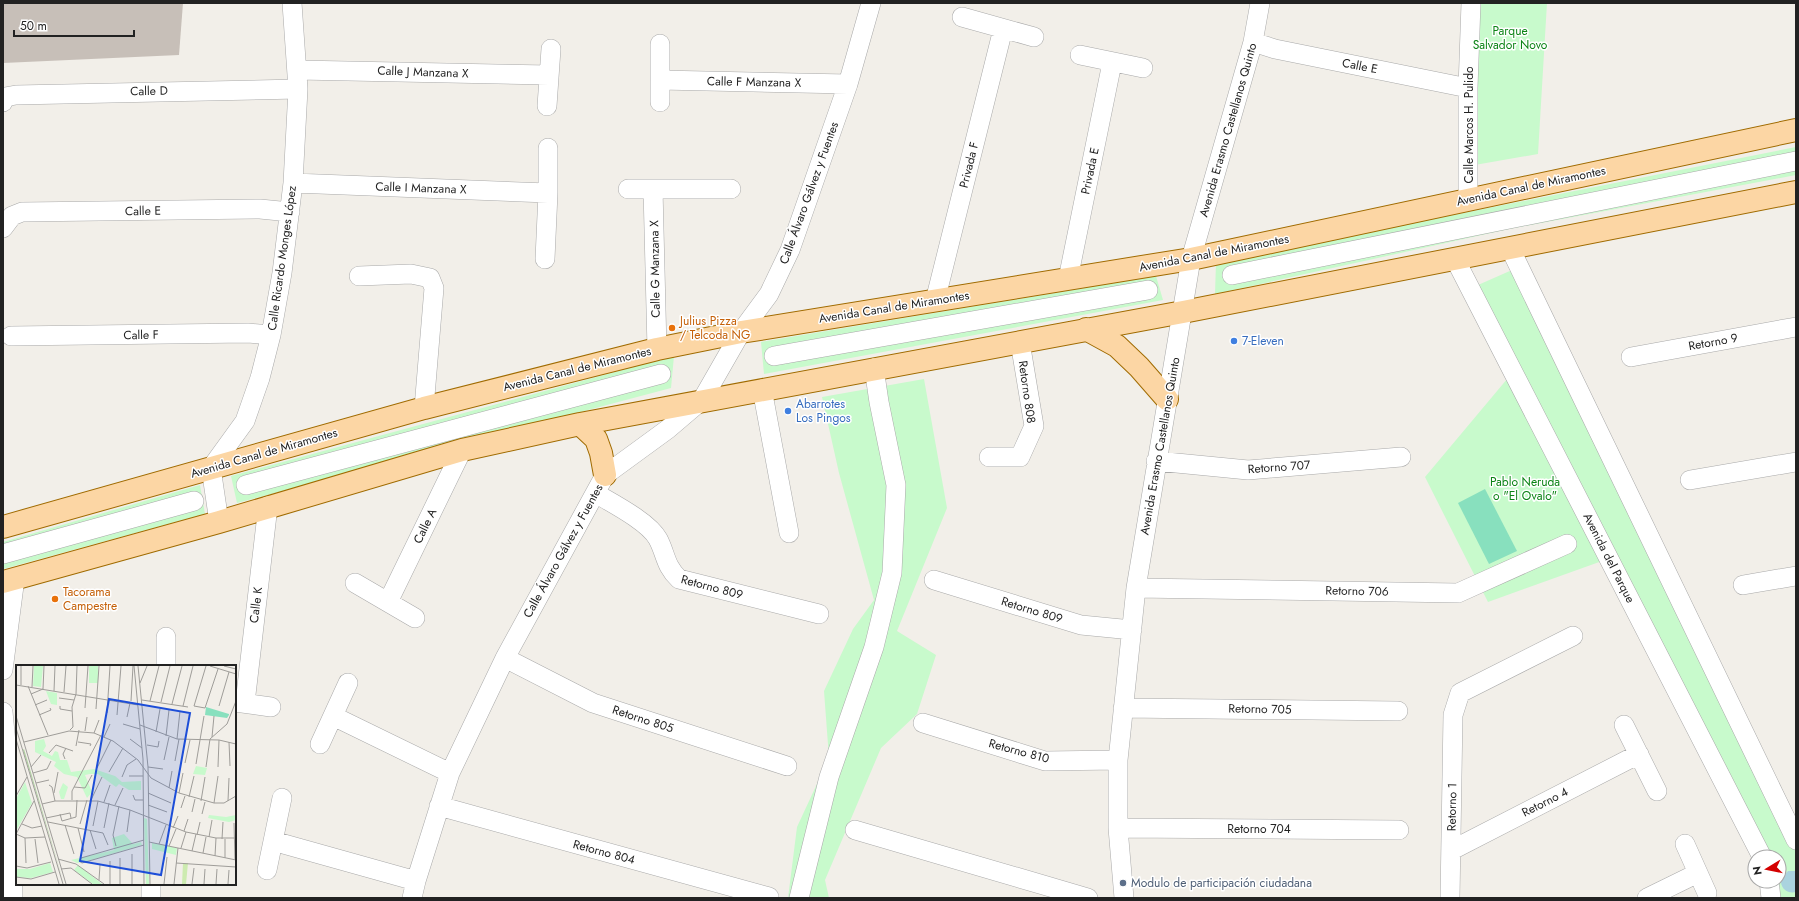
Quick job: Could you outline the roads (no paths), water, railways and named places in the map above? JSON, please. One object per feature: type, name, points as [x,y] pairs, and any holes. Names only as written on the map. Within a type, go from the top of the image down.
[{"type":"main road","name":"Avenida Canal de Miramontes","points":[[3,527],[424,408],[657,349],[741,332],[1191,259],[1796,130]]},
{"type":"main road","points":[[9,580],[219,522],[268,506],[462,450],[580,424],[874,368],[1183,312],[1796,192]]},
{"type":"main road","points":[[1086,329],[1117,346],[1139,367],[1167,398]]},
{"type":"main road","points":[[580,424],[596,439],[601,453],[600,484]]},
{"type":"street","name":"Calle Ricardo Monges López","points":[[211,468],[245,420],[260,378],[271,335],[282,273],[293,183],[298,89],[298,70],[292,3]]},
{"type":"street","name":"Calle Álvaro Gálvez y Fuentes","points":[[414,889],[450,773],[505,658],[600,484],[702,400],[741,332],[769,294],[790,250],[848,84],[871,3]]},
{"type":"street","name":"Avenida Erasmo Castellanos Quinto","points":[[1124,898],[1118,828],[1118,760],[1136,588],[1156,461],[1191,259],[1253,42],[1260,3]]},
{"type":"street","name":"Calle Marcos H. Pulido","points":[[1468,199],[1470,3]]},
{"type":"street","points":[[962,17],[1034,37]]},
{"type":"street","name":"Privada F","points":[[935,301],[1002,29]]},
{"type":"street","name":"Calle E","points":[[1253,42],[1275,49],[1468,88]]},
{"type":"street","points":[[660,44],[660,102]]},
{"type":"street","points":[[547,106],[551,49]]},
{"type":"street","points":[[1080,55],[1112,63],[1143,68]]},
{"type":"street","name":"Privada E","points":[[1068,279],[1112,63]]},
{"type":"street","name":"Calle J Manzana X","points":[[298,70],[549,75]]},
{"type":"street","name":"Calle F Manzana X","points":[[660,80],[848,84]]},
{"type":"street","name":"Calle D","points":[[3,102],[5,97],[16,95],[298,89]]},
{"type":"street","points":[[545,259],[548,193],[548,148]]},
{"type":"street","points":[[1232,275],[1796,161]]},
{"type":"street","name":"Calle I Manzana X","points":[[293,183],[548,193]]},
{"type":"street","name":"Calle G Manzana X","points":[[653,188],[657,349]]},
{"type":"street","points":[[628,189],[731,189]]},
{"type":"street","name":"Calle E","points":[[3,228],[12,216],[22,212],[260,209],[290,212]]},
{"type":"street","points":[[1510,248],[1796,840]]},
{"type":"street","name":"Avenida del Parque","points":[[1455,259],[1758,849]]},
{"type":"street","points":[[360,276],[411,274],[430,278],[434,288],[424,408]]},
{"type":"street","points":[[774,356],[1148,290]]},
{"type":"street","name":"Retorno 9","points":[[1631,357],[1796,327]]},
{"type":"street","name":"Calle F","points":[[11,336],[248,333],[271,335]]},
{"type":"street","name":"Retorno 808","points":[[989,457],[1020,457],[1034,426],[1020,342]]},
{"type":"street","points":[[799,898],[829,777],[874,647],[892,573],[896,485],[879,402],[874,368]]},
{"type":"street","points":[[246,485],[661,374]]},
{"type":"street","points":[[762,389],[789,533]]},
{"type":"street","name":"Calle A","points":[[388,602],[462,450]]},
{"type":"street","name":"Retorno 707","points":[[1156,461],[1248,470],[1401,457]]},
{"type":"street","points":[[1690,480],[1796,462]]},
{"type":"street","points":[[211,468],[219,522]]},
{"type":"street","name":"Retorno 809","points":[[600,484],[622,508],[649,528],[658,538],[670,572],[679,579],[819,614]]},
{"type":"street","points":[[3,554],[194,501]]},
{"type":"street","name":"Calle K","points":[[268,506],[240,703],[271,706]]},
{"type":"street","name":"Retorno 706","points":[[1136,588],[1458,593],[1567,544]]},
{"type":"street","points":[[1743,585],[1796,576]]},
{"type":"street","points":[[9,580],[3,670],[16,670]]},
{"type":"street","name":"Retorno 809","points":[[934,580],[1081,625],[1132,630]]},
{"type":"street","points":[[355,583],[415,618]]},
{"type":"street","name":"Retorno 1","points":[[1450,898],[1452,850],[1453,715],[1460,693],[1573,636]]},
{"type":"street","points":[[166,637],[166,665]]},
{"type":"street","name":"Retorno 805","points":[[505,658],[593,703],[787,766]]},
{"type":"street","points":[[320,744],[348,683]]},
{"type":"street","name":"Retorno 705","points":[[1123,708],[1398,711]]},
{"type":"street","points":[[3,712],[10,795],[13,898]]},
{"type":"street","points":[[333,716],[450,773]]},
{"type":"street","name":"Retorno 810","points":[[923,724],[1045,760],[1118,760]]},
{"type":"street","points":[[1624,725],[1658,791]]},
{"type":"street","name":"Retorno 4","points":[[1452,850],[1639,754]]},
{"type":"street","points":[[267,870],[282,798]]},
{"type":"street","name":"Retorno 804","points":[[439,806],[769,897]]},
{"type":"street","name":"Retorno 704","points":[[1118,828],[1399,830]]},
{"type":"street","points":[[855,830],[1088,898]]},
{"type":"street","points":[[273,840],[414,889]]},
{"type":"street","points":[[1685,844],[1707,893]]},
{"type":"street","points":[[1647,898],[1698,873]]},
{"type":"street","points":[[151,885],[151,898]]},
{"type":"water","points":[[1796,871],[1796,892],[1790,892],[1784,889],[1787,889],[1787,872]]},
{"type":"place","name":"Julius Pizza / Telcoda NG","points":[[672,328]]},
{"type":"place","name":"7-Eleven","points":[[1234,341]]},
{"type":"place","name":"Abarrotes Los Pingos","points":[[788,411]]},
{"type":"place","name":"Tacorama Campestre","points":[[55,599]]},
{"type":"place","name":"Modulo de participación ciudadana","points":[[1123,883]]},
{"type":"park label","name":"Parque Salvador Novo","points":[[1510,38]]},
{"type":"park label","name":"Pablo Neruda o \"El Ovalo\"","points":[[1525,489]]}]
